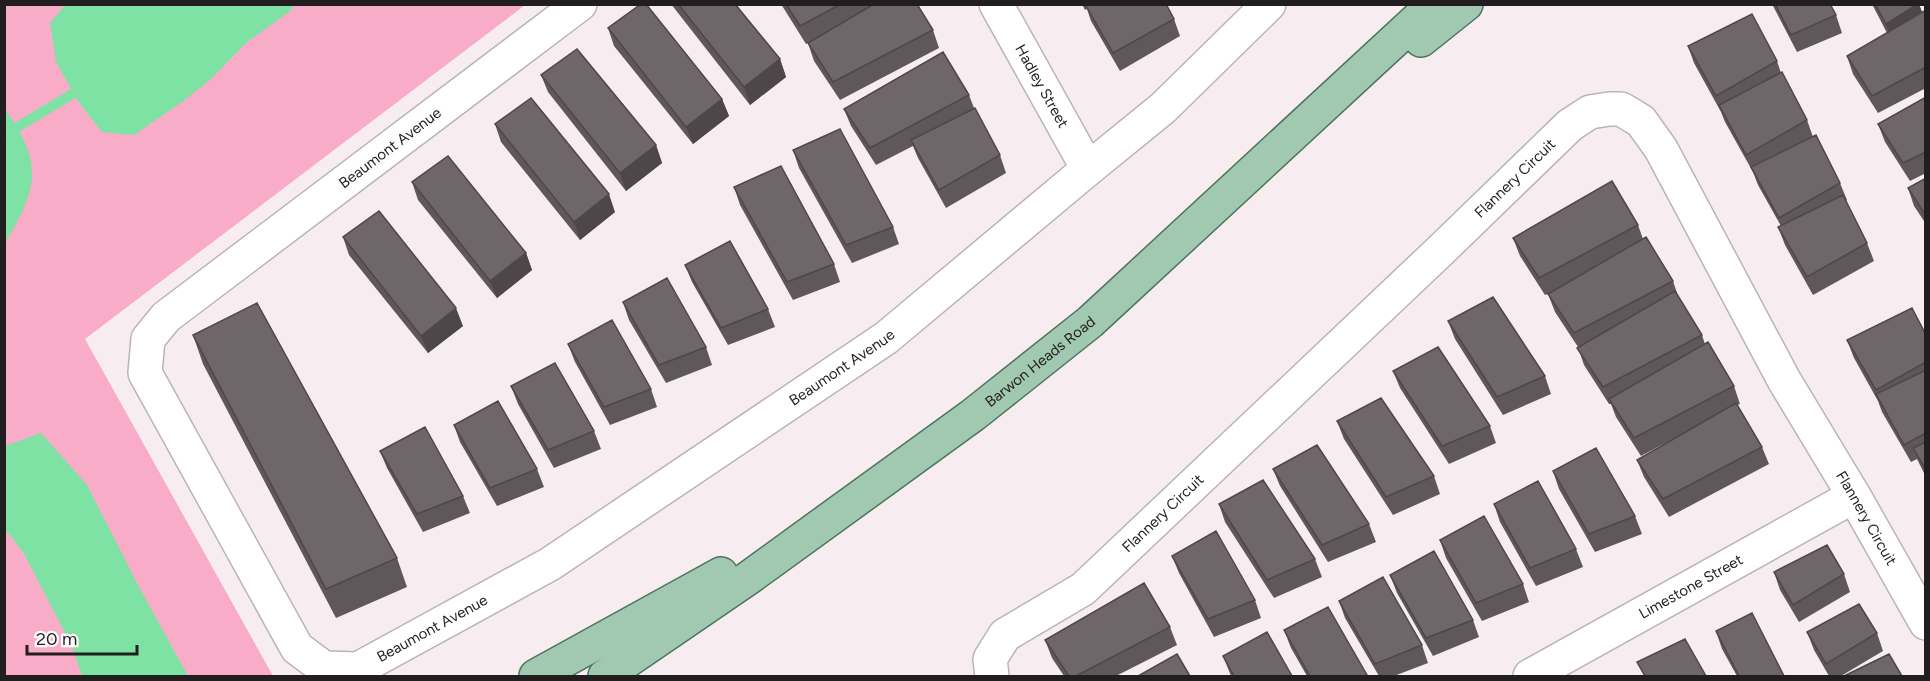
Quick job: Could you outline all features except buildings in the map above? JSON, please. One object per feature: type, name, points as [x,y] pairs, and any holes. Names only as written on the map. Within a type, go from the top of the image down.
[{"type":"main road","name":"Barwon Heads Road","points":[[605,676],[747,579],[869,490],[973,414],[1090,322],[1434,4]]},
{"type":"main road","name":"Barwon Heads Road","points":[[1200,219],[1466,4]]},
{"type":"main road","name":"Barwon Heads Road","points":[[536,676],[869,490]]},
{"type":"street","name":"Beaumont Avenue","points":[[580,4],[166,317],[148,339],[145,373],[297,648],[324,668],[358,669],[550,564],[886,338],[1164,108],[1269,4]]},
{"type":"street","name":"Hadley Street","points":[[996,4],[1088,169]]},
{"type":"street","name":"Flannery Circuit","points":[[992,676],[990,659],[1005,635],[1083,589],[1440,251],[1559,135],[1580,117],[1597,110],[1621,109],[1634,116],[1646,127],[1661,148],[1784,380],[1854,496],[1926,624]]},
{"type":"street","name":"Limestone Street","points":[[1530,676],[1854,496]]},
{"type":"shaded area","points":[[4,5],[525,5],[85,339],[273,676],[5,676]]},
{"type":"shaded area","points":[[65,5],[294,5],[290,11],[246,43],[211,79],[134,135],[102,132],[80,104],[56,62],[50,23]]},
{"type":"shaded area","points":[[5,109],[26,145],[31,161],[32,176],[30,191],[24,207],[5,243]]},
{"type":"shaded area","points":[[41,433],[87,485],[188,676],[82,676],[72,646],[23,552],[5,529],[5,446]]},
{"type":"waterway","points":[[4,135],[84,87]]}]
